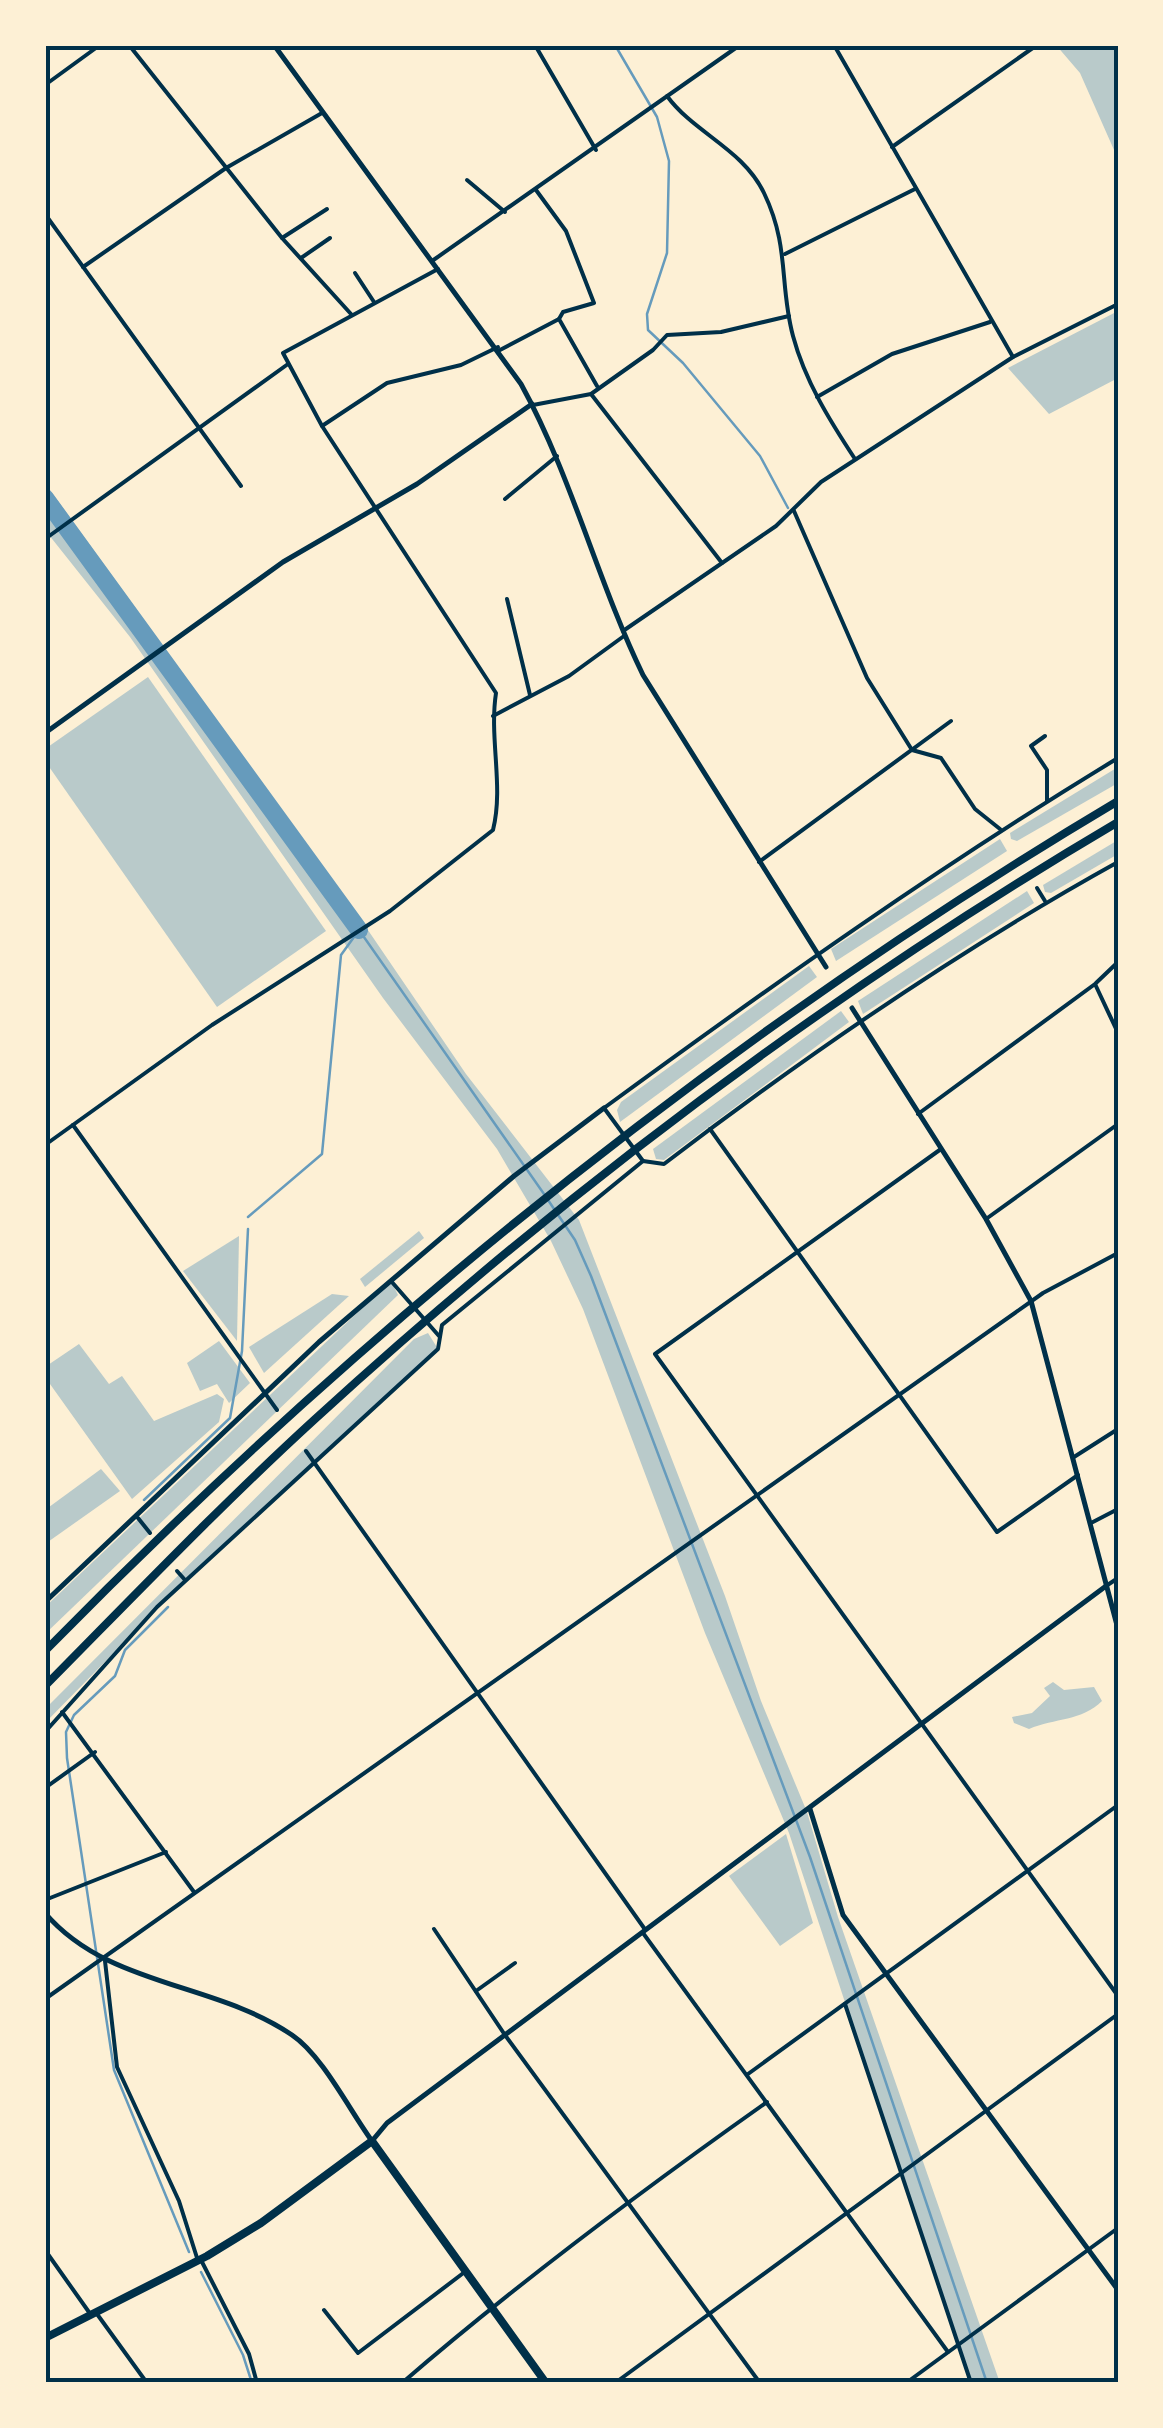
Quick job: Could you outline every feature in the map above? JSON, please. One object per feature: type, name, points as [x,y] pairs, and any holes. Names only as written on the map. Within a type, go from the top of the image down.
[{"type":"main road","points":[[45,1651],[218,1481],[407,1310],[629,1130],[936,913],[1118,801]]},
{"type":"main road","points":[[45,1688],[312,1422],[420,1326],[640,1145],[817,1013],[944,926],[1118,822]]},
{"type":"main road","points":[[45,2338],[200,2260],[261,2223],[372,2140],[546,2383]]},
{"type":"street","points":[[45,85],[100,45]]},
{"type":"street","points":[[129,45],[282,238],[350,314]]},
{"type":"street","points":[[274,45],[499,349],[557,456],[623,634],[662,710],[826,968]]},
{"type":"street","points":[[536,45],[596,150]]},
{"type":"street","points":[[432,261],[596,150],[740,45]]},
{"type":"street","points":[[834,45],[1013,358]]},
{"type":"street","points":[[892,146],[1037,45]]},
{"type":"street","points":[[668,96],[678,111],[723,142],[760,186],[786,254],[789,316],[803,368],[856,461]]},
{"type":"street","points":[[83,267],[226,168],[322,112]]},
{"type":"street","points":[[467,180],[505,212]]},
{"type":"street","points":[[786,254],[916,189]]},
{"type":"street","points":[[322,426],[386,383],[461,365],[558,319],[564,312],[594,303],[566,230],[536,190]]},
{"type":"street","points":[[282,238],[327,210]]},
{"type":"street","points":[[45,214],[242,486]]},
{"type":"street","points":[[300,259],[330,238]]},
{"type":"street","points":[[45,1146],[212,1025],[390,910],[494,830],[496,694],[322,426],[282,353],[438,269]]},
{"type":"street","points":[[354,273],[374,302]]},
{"type":"street","points":[[493,716],[589,664],[623,634],[794,511],[822,482],[1013,358],[1118,304]]},
{"type":"street","points":[[45,734],[283,562],[417,484],[532,405],[591,394],[653,350],[667,335],[721,332],[789,316]]},
{"type":"street","points":[[558,319],[598,388]]},
{"type":"street","points":[[817,398],[892,354],[992,321]]},
{"type":"street","points":[[45,539],[288,364]]},
{"type":"street","points":[[591,394],[722,564]]},
{"type":"street","points":[[504,498],[557,456]]},
{"type":"street","points":[[794,511],[867,678],[912,750],[940,758],[975,808],[1000,829]]},
{"type":"street","points":[[507,599],[530,695]]},
{"type":"street","points":[[759,862],[951,721]]},
{"type":"street","points":[[1044,736],[1031,746],[1047,770],[1047,801]]},
{"type":"street","points":[[45,1602],[265,1394],[514,1176],[816,952],[1000,829],[1118,758]]},
{"type":"street","points":[[604,1108],[644,1161],[664,1164],[861,1022],[1046,902],[1118,862]]},
{"type":"street","points":[[1036,888],[1046,902]]},
{"type":"street","points":[[918,1114],[1095,984],[1118,962]]},
{"type":"street","points":[[1095,984],[1118,1033]]},
{"type":"street","points":[[852,1008],[986,1219],[1031,1300],[1118,1629]]},
{"type":"street","points":[[986,1219],[1118,1124]]},
{"type":"street","points":[[73,1125],[277,1410]]},
{"type":"street","points":[[710,1128],[997,1532],[1079,1475]]},
{"type":"street","points":[[941,1149],[655,1354],[1118,1996]]},
{"type":"street","points":[[45,1732],[186,1580],[312,1460],[438,1349],[442,1325],[644,1161]]},
{"type":"street","points":[[45,1999],[1031,1300],[1118,1253]]},
{"type":"street","points":[[391,1281],[440,1336]]},
{"type":"street","points":[[1074,1457],[1118,1428]]},
{"type":"street","points":[[306,1451],[644,1932],[948,2352]]},
{"type":"street","points":[[1091,1524],[1118,1509]]},
{"type":"street","points":[[138,1518],[150,1533]]},
{"type":"street","points":[[177,1571],[186,1580]]},
{"type":"street","points":[[45,1913],[62,1932],[103,1960],[245,2010],[296,2038],[372,2140],[387,2123],[1118,1578]]},
{"type":"street","points":[[62,1712],[194,1892]]},
{"type":"street","points":[[45,1788],[95,1752]]},
{"type":"street","points":[[748,2074],[1118,1805]]},
{"type":"street","points":[[810,1809],[842,1915],[1118,2290]]},
{"type":"street","points":[[45,1900],[166,1852]]},
{"type":"street","points":[[434,1929],[505,2035],[760,2383]]},
{"type":"street","points":[[103,1960],[117,2068],[180,2202],[200,2260],[248,2354],[256,2383]]},
{"type":"street","points":[[476,1991],[515,1963]]},
{"type":"street","points":[[845,2004],[970,2383]]},
{"type":"street","points":[[615,2383],[1118,2014]]},
{"type":"street","points":[[402,2383],[491,2306],[626,2202],[767,2102]]},
{"type":"street","points":[[906,2383],[1118,2228]]},
{"type":"street","points":[[45,2250],[147,2383]]},
{"type":"street","points":[[324,2310],[358,2352],[466,2270]]},
{"type":"shaded area","points":[[1056,45],[1118,45],[1118,159],[1080,73]]},
{"type":"shaded area","points":[[1118,311],[1118,378],[1049,414],[1008,368]]},
{"type":"shaded area","points":[[45,483],[357,914],[466,1074],[579,1220],[725,1596],[761,1701],[807,1812],[838,1917],[1000,2383],[971,2383],[789,1833],[705,1633],[583,1309],[551,1241],[497,1149],[383,998],[130,637],[45,530]]},
{"type":"shaded area","points":[[148,677],[326,931],[217,1007],[45,761],[45,749]]},
{"type":"shaded area","points":[[1118,767],[1118,783],[1017,841],[1011,839],[1010,833]]},
{"type":"shaded area","points":[[1000,839],[1007,851],[836,961],[831,949]]},
{"type":"shaded area","points":[[1118,840],[1118,854],[1051,893],[1045,892],[1043,885]]},
{"type":"shaded area","points":[[1027,891],[1034,903],[863,1014],[858,1001]]},
{"type":"shaded area","points":[[809,966],[817,977],[620,1122],[617,1110],[621,1102]]},
{"type":"shaded area","points":[[841,1011],[849,1022],[664,1160],[656,1159],[653,1149]]},
{"type":"shaded area","points":[[419,1231],[424,1238],[365,1287],[360,1279]]},
{"type":"shaded area","points":[[239,1236],[237,1341],[183,1271]]},
{"type":"shaded area","points":[[391,1281],[398,1295],[45,1634],[45,1607]]},
{"type":"shaded area","points":[[332,1294],[349,1296],[264,1373],[249,1347]]},
{"type":"shaded area","points":[[428,1333],[438,1349],[197,1568],[45,1723],[45,1709],[414,1339]]},
{"type":"shaded area","points":[[219,1341],[250,1383],[229,1403],[217,1384],[200,1391],[187,1363]]},
{"type":"shaded area","points":[[79,1344],[109,1384],[122,1376],[154,1421],[217,1394],[224,1399],[219,1422],[132,1499],[45,1377],[45,1367]]},
{"type":"shaded area","points":[[101,1469],[120,1491],[45,1544],[45,1510]]},
{"type":"shaded area","points":[[1053,1682],[1064,1690],[1094,1687],[1102,1701],[1077,1716],[1029,1729],[1014,1723],[1012,1717],[1032,1713],[1050,1696],[1044,1688]]},
{"type":"shaded area","points":[[786,1834],[813,1923],[780,1946],[729,1876]]},
{"type":"waterway","points":[[615,45],[657,117],[669,161],[667,253],[647,314],[648,330],[683,363],[760,456],[788,508]]},
{"type":"waterway","points":[[45,498],[359,930]]},
{"type":"waterway","points":[[359,930],[544,1194]]},
{"type":"waterway","points":[[248,1217],[322,1154],[341,955],[354,937]]},
{"type":"waterway","points":[[548,1200],[575,1240],[591,1276],[810,1857],[987,2383]]},
{"type":"waterway","points":[[144,1500],[230,1418],[242,1351],[248,1229]]},
{"type":"waterway","points":[[168,1607],[125,1650],[115,1676],[74,1715],[66,1732],[114,2070],[189,2252]]},
{"type":"waterway","points":[[201,2272],[243,2355],[252,2383]]}]
